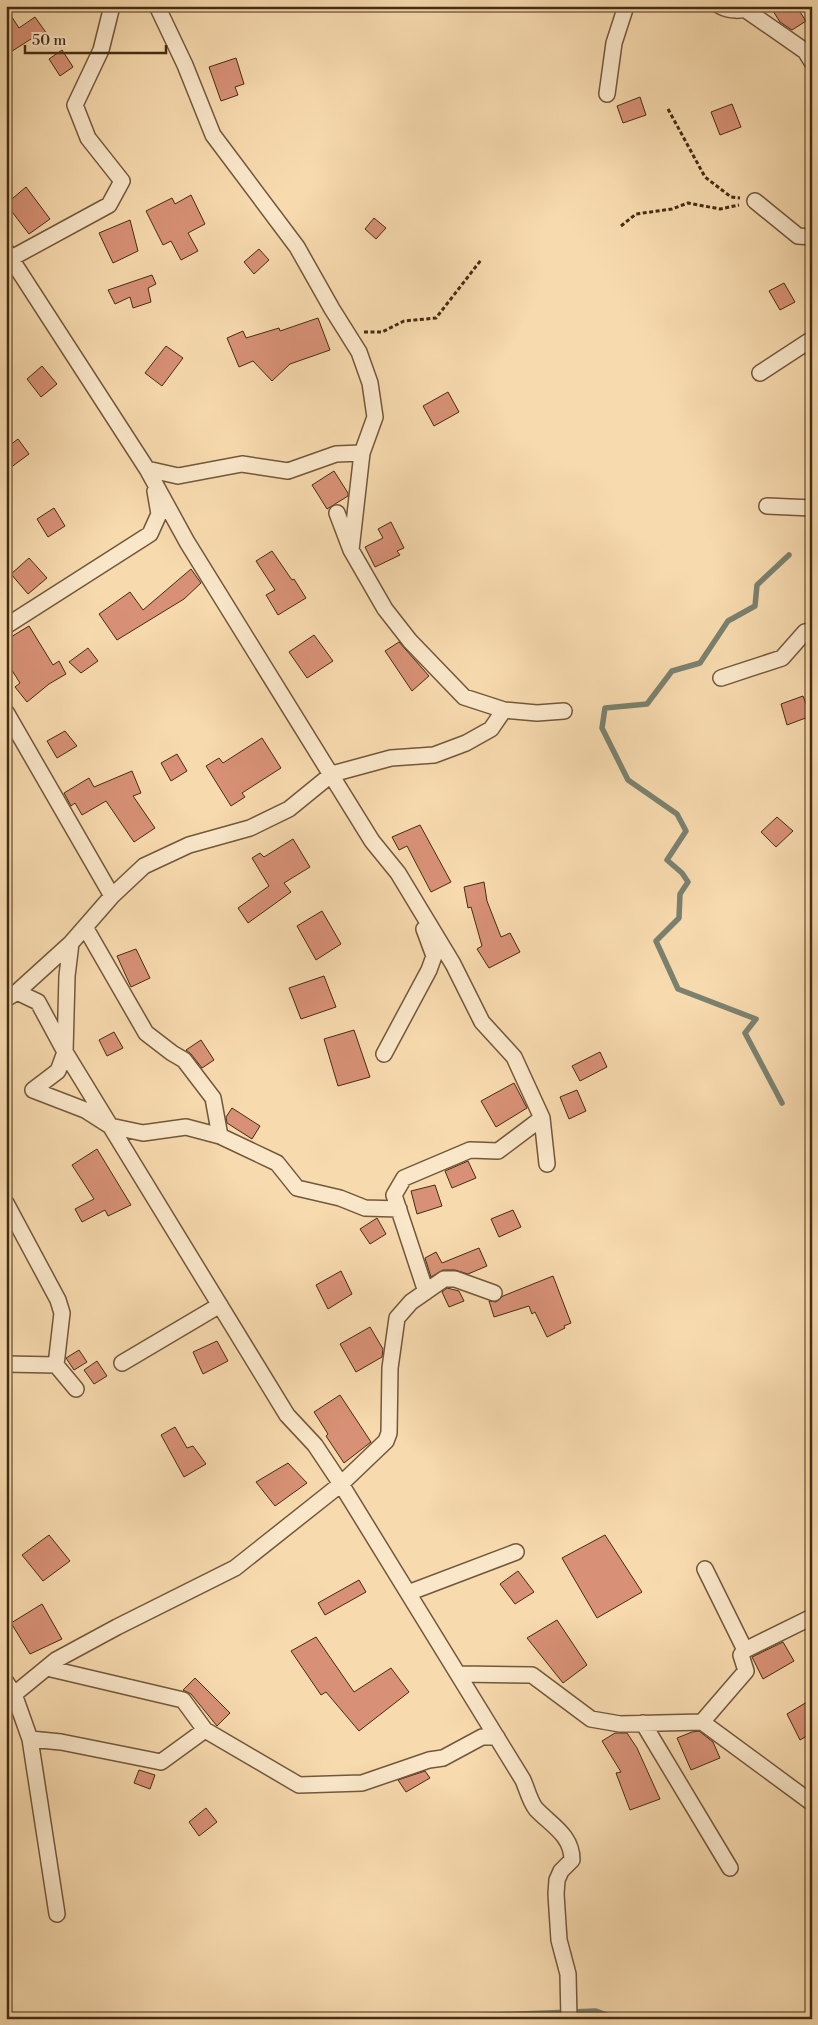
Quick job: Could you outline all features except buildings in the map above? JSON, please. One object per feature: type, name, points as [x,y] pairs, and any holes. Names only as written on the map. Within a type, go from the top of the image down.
[{"type":"street","points":[[112,6],[102,50],[75,105],[88,138],[122,181],[109,205],[8,257],[150,474],[187,542],[372,840],[398,873],[453,964],[482,1022],[514,1056],[542,1118],[547,1164]]},
{"type":"street","points":[[157,6],[185,65],[214,135],[297,247],[359,352],[370,384],[375,417],[362,453],[351,550]]},
{"type":"street","points":[[607,94],[614,43],[626,6]]},
{"type":"street","points":[[720,6],[727,10],[749,8],[805,51],[812,62]]},
{"type":"street","points":[[754,201],[798,236],[812,237]]},
{"type":"street","points":[[760,373],[812,339]]},
{"type":"street","points":[[150,474],[178,476],[242,464],[288,471],[336,454],[362,453]]},
{"type":"street","points":[[6,626],[150,534],[159,514],[150,474]]},
{"type":"street","points":[[767,506],[812,508]]},
{"type":"street","points":[[337,513],[351,550],[385,609],[410,641],[464,697],[504,710],[537,713],[564,711]]},
{"type":"street","points":[[721,678],[782,658],[805,632],[812,631]]},
{"type":"street","points":[[11,995],[71,943],[112,896],[144,866],[189,845],[250,828],[289,809],[332,774],[391,758],[434,755],[458,746],[491,729],[504,710]]},
{"type":"street","points":[[6,712],[112,896]]},
{"type":"street","points":[[384,1054],[429,970],[434,956],[414,900]]},
{"type":"street","points":[[86,927],[146,1033],[172,1054],[184,1060],[213,1098],[220,1136]]},
{"type":"street","points":[[71,943],[67,976],[65,1052],[58,1071],[33,1090],[85,1110],[110,1126],[143,1133],[186,1127],[220,1136],[277,1163],[297,1188],[340,1198],[365,1208],[398,1209]]},
{"type":"street","points":[[11,995],[38,1002],[65,1052],[287,1414],[316,1445],[341,1484],[497,1737],[522,1780],[535,1808],[558,1828],[572,1849],[572,1860],[561,1870],[557,1880],[556,1894],[559,1940],[568,1974],[569,2019]]},
{"type":"street","points":[[426,1292],[394,1195],[404,1178],[470,1150],[498,1151],[542,1118]]},
{"type":"street","points":[[6,1202],[58,1300],[62,1313],[56,1364],[76,1389]]},
{"type":"street","points":[[57,1914],[30,1739],[9,1692],[47,1668],[56,1660],[117,1627],[236,1568],[341,1484],[386,1441],[389,1433],[390,1368],[397,1318],[411,1302],[444,1279],[455,1279],[494,1293]]},
{"type":"street","points":[[122,1364],[220,1306]]},
{"type":"street","points":[[6,1364],[56,1364]]},
{"type":"street","points":[[408,1593],[516,1552]]},
{"type":"street","points":[[705,1570],[745,1650]]},
{"type":"street","points":[[702,1722],[746,1671],[740,1655],[745,1650],[812,1617]]},
{"type":"street","points":[[47,1668],[183,1700],[205,1730],[298,1785],[362,1782],[429,1760],[443,1758],[482,1738],[497,1737]]},
{"type":"street","points":[[458,1674],[532,1674],[591,1719],[620,1724],[702,1722],[812,1804]]},
{"type":"street","points":[[643,1723],[730,1868]]},
{"type":"street","points":[[30,1739],[60,1742],[161,1762],[205,1730]]},
{"type":"path","points":[[668,109],[705,177],[731,197],[754,201]]},
{"type":"path","points":[[621,226],[636,214],[672,209],[688,203],[720,209],[754,201]]},
{"type":"path","points":[[346,331],[382,332],[404,321],[436,318],[481,260]]},
{"type":"waterway","points":[[782,1103],[745,1033],[756,1019],[678,989],[656,941],[679,918],[680,894],[688,882],[682,873],[667,860],[686,831],[677,814],[628,780],[602,728],[605,708],[647,704],[672,671],[700,663],[728,621],[755,606],[757,585],[789,555]]},
{"type":"waterway","points":[[392,2019],[596,2011],[617,2019]]}]
